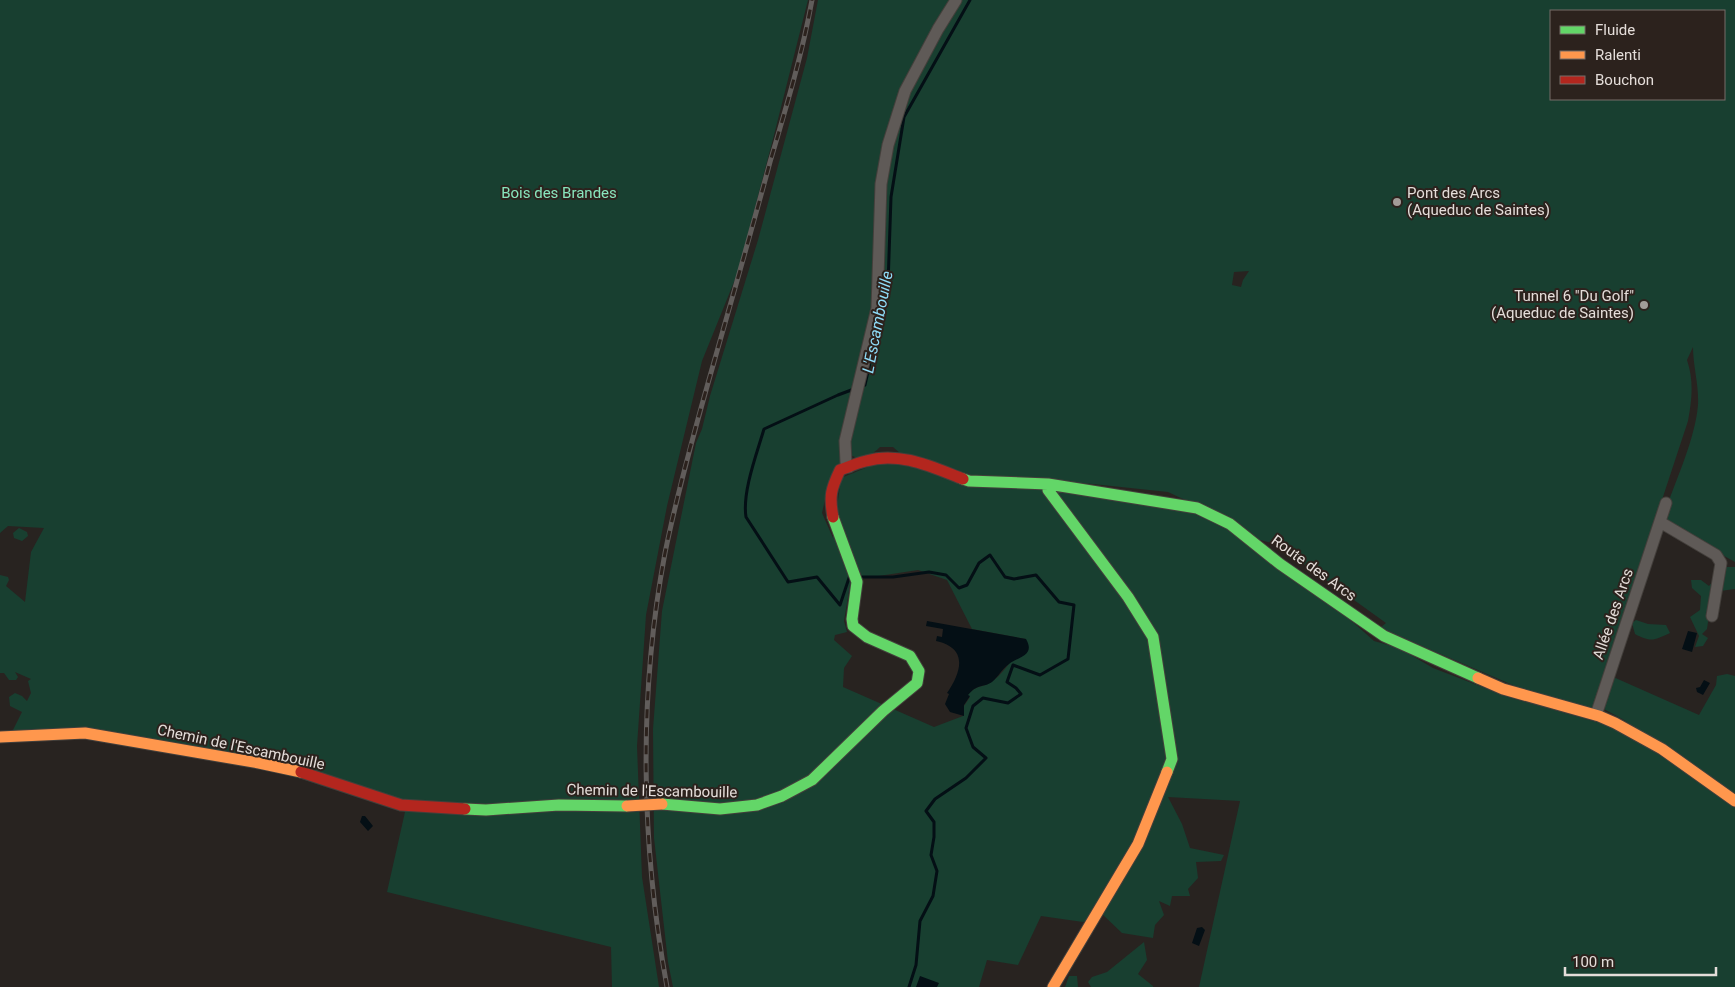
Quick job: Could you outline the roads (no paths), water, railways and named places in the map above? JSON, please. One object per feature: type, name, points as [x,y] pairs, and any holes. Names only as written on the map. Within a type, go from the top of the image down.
[{"type":"street","points":[[849,467],[846,463],[846,441],[877,308],[882,184],[888,145],[905,91],[938,29],[956,0]]},
{"type":"street","name":"Route des Arcs","points":[[849,467],[867,460],[876,459],[914,460],[969,481],[1048,484],[1197,508],[1230,524],[1280,564],[1384,636],[1503,689],[1596,715],[1643,736],[1684,763],[1735,801]]},
{"type":"street","name":"Chemin de l'Escambouille","points":[[0,737],[84,733],[136,741],[311,774],[401,805],[486,810],[559,804],[627,806],[662,804],[720,809],[764,803],[812,780],[883,711],[917,683],[919,671],[910,656],[867,637],[853,626],[855,577],[833,518],[830,500],[834,483],[840,470],[849,467]]},
{"type":"street","points":[[1048,484],[1048,490],[1128,596],[1153,637],[1172,759],[1138,844],[1054,987]]},
{"type":"street","name":"Allée des Arcs","points":[[1596,715],[1666,503]]},
{"type":"street","points":[[1660,522],[1716,555],[1721,564],[1712,616]]},
{"type":"waterway","name":"L'Escambouille","points":[[882,310],[888,285],[891,197],[904,117],[970,0]]},
{"type":"waterway","name":"L'Escambouille","points":[[860,387],[865,385],[879,323]]},
{"type":"waterway","name":"L'Escambouille","points":[[849,578],[840,605],[817,577],[788,582],[746,517],[745,507],[748,484],[764,429],[854,389]]},
{"type":"waterway","name":"L'Escambouille","points":[[860,577],[893,577],[929,572],[946,575],[959,588],[967,585],[979,563],[990,555],[1005,577],[1014,579],[1036,575],[1059,602],[1074,605],[1068,659],[1040,675],[1013,665],[1007,682],[1021,694],[1008,703],[983,698],[973,706],[966,728],[973,747],[986,758],[966,778],[935,799],[926,811],[934,822],[931,855],[937,871],[933,896],[920,921],[916,965],[909,987]]},
{"type":"railway","points":[[667,987],[652,879],[646,770],[650,661],[656,607],[665,553],[681,481],[793,81],[812,0]]},
{"type":"place","name":"Pont des Arcs (Aqueduc de Saintes)","points":[[1397,202]]},
{"type":"place","name":"Tunnel 6 \"Du Golf\" (Aqueduc de Saintes)","points":[[1644,305]]},
{"type":"park label","name":"Bois des Brandes","points":[[559,193]]}]
